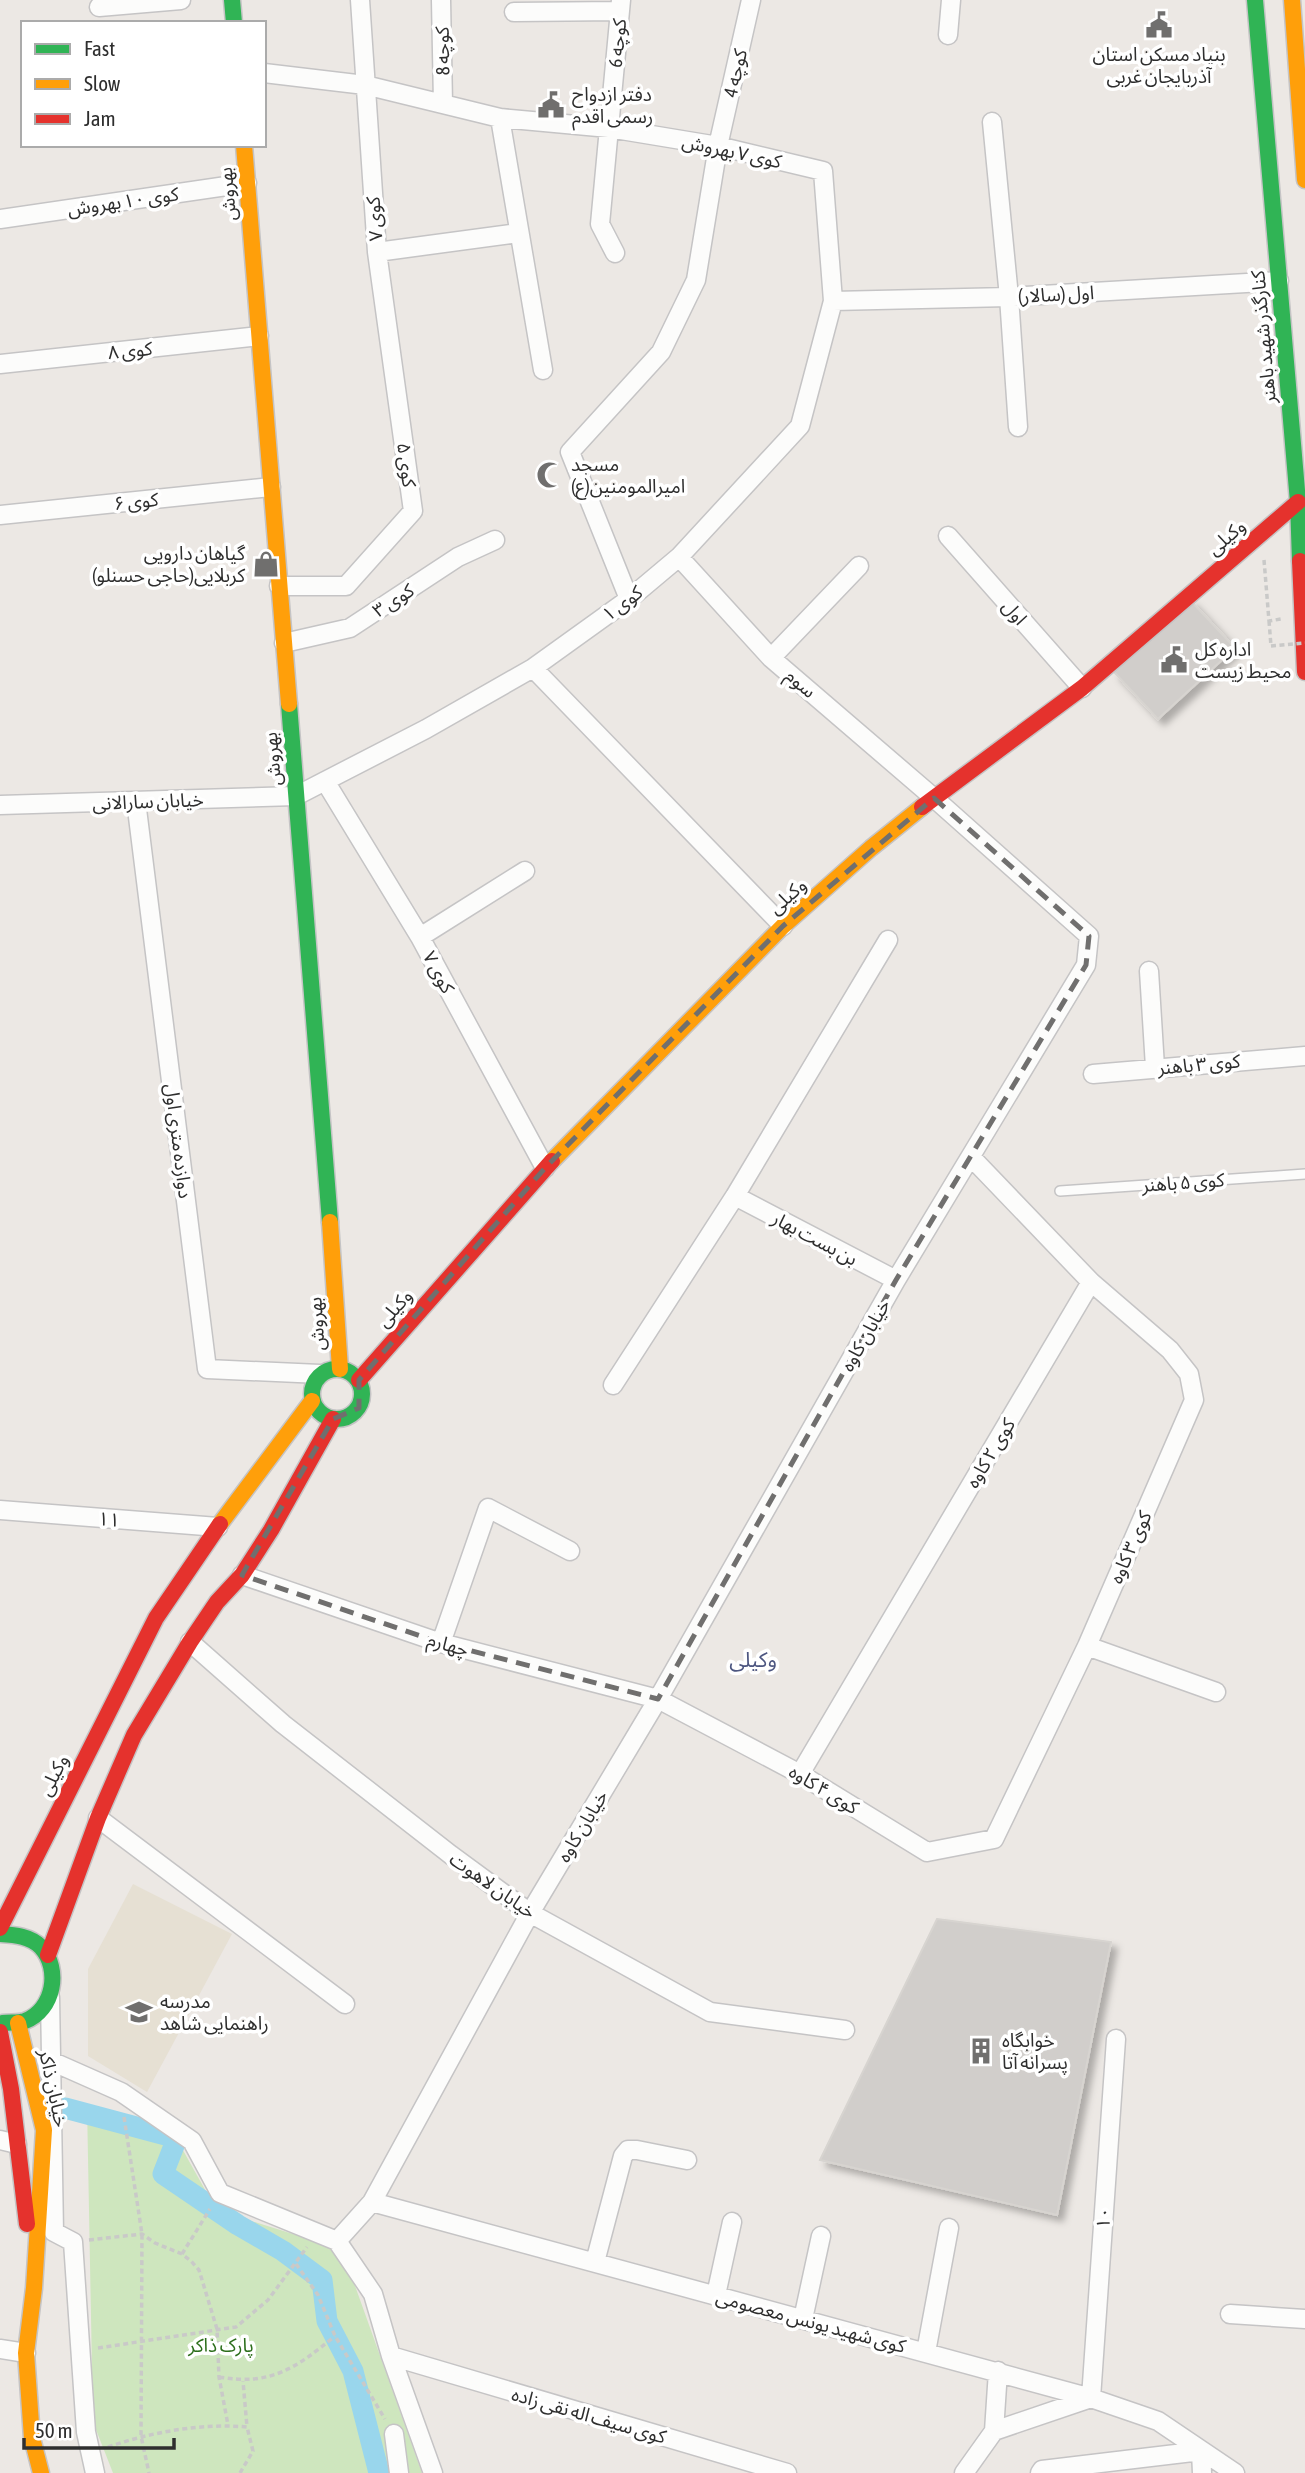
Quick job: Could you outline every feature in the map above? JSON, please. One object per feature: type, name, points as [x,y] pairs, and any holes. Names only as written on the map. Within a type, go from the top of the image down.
[{"type":"main road","points":[[232,0],[234,21]]},
{"type":"main road","name":"کنارگذر شهید باهنر","points":[[1255,0],[1298,502],[1305,672]]},
{"type":"main road","points":[[1292,0],[1305,180]]},
{"type":"main road","name":"بهروش","points":[[244,147],[340,1369]]},
{"type":"main road","name":"وکیلی","points":[[359,1380],[545,1168],[783,926],[934,798],[1082,688],[1298,502]]},
{"type":"main road","points":[[334,1368],[340,1369],[348,1370],[359,1380],[363,1394],[359,1408],[347,1418],[333,1419],[320,1413],[312,1401],[312,1386],[320,1374],[334,1368]]},
{"type":"main road","name":"وکیلی","points":[[0,1928],[156,1618],[218,1527],[312,1401]]},
{"type":"main road","points":[[48,1955],[98,1818],[134,1735],[190,1642],[217,1602],[242,1575],[271,1530],[333,1419]]},
{"type":"main road","points":[[0,1934],[26,1936],[39,1944],[48,1955],[54,1983],[50,1997],[42,2009],[31,2018],[19,2023],[0,2023]]},
{"type":"main road","name":"خیابان ذاکر","points":[[19,2023],[44,2130],[34,2288],[26,2353],[32,2438],[41,2473]]},
{"type":"main road","name":"خیابان ذاکر","points":[[0,2032],[11,2089],[9,2142],[34,2288]]},
{"type":"main road","points":[[0,2066],[11,2089]]},
{"type":"street","points":[[99,7],[181,0]]},
{"type":"street","name":"کوی ۷","points":[[360,0],[377,252],[519,233]]},
{"type":"street","name":"کوچه 8","points":[[441,0],[443,103]]},
{"type":"street","name":"کوچه 4","points":[[629,599],[570,452],[661,352],[696,280],[718,146],[751,0]]},
{"type":"street","points":[[948,34],[951,0]]},
{"type":"street","points":[[514,12],[620,5]]},
{"type":"street","name":"کوچه 6","points":[[615,253],[600,225],[620,5]]},
{"type":"street","name":"کوی ۷ بهروش","points":[[266,73],[365,85],[500,118],[609,128],[718,146],[823,171],[832,301]]},
{"type":"street","points":[[500,118],[543,370]]},
{"type":"street","points":[[992,122],[1010,297],[1018,427]]},
{"type":"street","name":"کوی ۱۰ بهروش","points":[[0,219],[247,183]]},
{"type":"street","name":"کوی ۵","points":[[279,586],[346,586],[413,511],[377,252]]},
{"type":"street","name":"اول (سالار)","points":[[832,301],[1010,297],[1279,281]]},
{"type":"street","name":"کوی ۱","points":[[296,796],[426,729],[533,668],[629,599],[679,557],[800,426],[832,301]]},
{"type":"street","name":"کوی ۸","points":[[0,364],[259,335]]},
{"type":"street","name":"کوی ۶","points":[[0,515],[271,487]]},
{"type":"street","name":"اول","points":[[948,536],[1082,688]]},
{"type":"street","name":"کوی ۳","points":[[284,643],[350,628],[458,557],[495,540]]},
{"type":"street","name":"سوم","points":[[679,557],[771,658],[934,798]]},
{"type":"street","points":[[771,658],[859,566]]},
{"type":"street","points":[[533,668],[783,926]]},
{"type":"street","name":"کوی ۷","points":[[325,781],[420,937],[545,1168]]},
{"type":"street","name":"خیابان سارالانی","points":[[0,805],[296,796]]},
{"type":"street","name":"خیابان کاوه","points":[[337,2241],[372,2202],[530,1913],[659,1699],[896,1280],[1086,965],[1089,936],[934,798]]},
{"type":"street","name":"دوازده متری اول","points":[[136,801],[208,1369],[320,1374]]},
{"type":"street","points":[[420,937],[525,872]]},
{"type":"street","points":[[613,1385],[735,1196],[888,940]]},
{"type":"street","points":[[1149,971],[1155,1067]]},
{"type":"street","name":"کوی ۳ باهنر","points":[[1093,1074],[1305,1056]]},
{"type":"street","points":[[971,1157],[1091,1282]]},
{"type":"street","name":"بن بست بهار","points":[[735,1196],[896,1280]]},
{"type":"street","name":"کوی ۳ کاوه","points":[[994,1839],[1087,1646],[1194,1400],[1189,1374],[1170,1350],[1091,1282]]},
{"type":"street","name":"کوی ۲ کاوه","points":[[800,1774],[1091,1282]]},
{"type":"street","points":[[441,1643],[488,1508],[569,1551]]},
{"type":"street","name":"۱۱","points":[[0,1510],[218,1527]]},
{"type":"street","name":"چهارم","points":[[242,1575],[441,1643],[659,1699]]},
{"type":"street","name":"خیابان لاهوت","points":[[190,1642],[283,1724],[530,1913],[710,2012],[845,2030]]},
{"type":"street","points":[[1087,1646],[1216,1692]]},
{"type":"street","name":"کوی ۴ کاوه","points":[[659,1699],[800,1774],[927,1852],[994,1839]]},
{"type":"street","points":[[98,1818],[345,2004]]},
{"type":"street","points":[[50,1997],[54,2232],[73,2242],[79,2351],[89,2454],[95,2473]]},
{"type":"street","name":"۱۰","points":[[1091,2398],[1116,2039]]},
{"type":"street","points":[[51,2061],[121,2092],[192,2141],[220,2193],[337,2241],[373,2294],[391,2356],[433,2473]]},
{"type":"street","points":[[595,2262],[623,2156],[628,2150],[687,2160]]},
{"type":"street","name":"کوی شهید یونس معصومی","points":[[372,2202],[1091,2398],[1158,2421],[1235,2473]]},
{"type":"street","points":[[716,2295],[732,2222]]},
{"type":"street","points":[[926,2352],[949,2228]]},
{"type":"street","points":[[803,2319],[821,2236]]},
{"type":"street","points":[[1230,2314],[1305,2319]]},
{"type":"street","points":[[0,2350],[26,2353]]},
{"type":"street","name":"کوی سیف اله نقی زاده","points":[[391,2356],[787,2473]]},
{"type":"street","points":[[964,2473],[994,2431],[998,2371]]},
{"type":"street","points":[[994,2431],[1091,2398]]},
{"type":"street","points":[[394,2434],[396,2472]]},
{"type":"street","points":[[1040,2473],[1042,2470],[1201,2451],[1202,2473]]},
{"type":"lane","name":"کوی ۵ باهنر","points":[[1060,1191],[1305,1174]]},
{"type":"path","points":[[1261,534],[1271,646],[1305,643]]},
{"type":"path","points":[[1269,621],[1303,617]]},
{"type":"path","points":[[121,2092],[142,2234],[141,2436],[149,2473]]},
{"type":"path","points":[[182,2254],[220,2193]]},
{"type":"path","points":[[79,2351],[236,2327],[268,2300],[316,2233]]},
{"type":"path","points":[[73,2242],[142,2234],[155,2243],[182,2254],[199,2270],[217,2329],[219,2377],[228,2425]]},
{"type":"path","points":[[296,2264],[318,2295],[335,2336],[394,2434]]},
{"type":"path","points":[[219,2377],[243,2381],[281,2373],[311,2356],[335,2336]]},
{"type":"path","points":[[240,2473],[253,2451],[247,2427],[243,2381]]},
{"type":"path","points":[[89,2454],[141,2436],[228,2425],[247,2427]]},
{"type":"highlighted area","points":[[934,798],[1089,936],[1086,965],[896,1280],[658,1699],[441,1643],[242,1575],[333,1419],[359,1408],[359,1380],[545,1168],[783,926]]},
{"type":"shaded area","name":"مدرسه راهنمایی شاهد","points":[[133,1884],[232,1934],[147,2092],[88,2056],[88,1969]]},
{"type":"green space","name":"پارک ذاکر","points":[[87,2105],[136,2117],[180,2145],[208,2195],[226,2213],[328,2245],[339,2255],[349,2269],[422,2473],[113,2473],[93,2422]]},
{"type":"building","name":"اداره کل محیط زیست","points":[[1190,600],[1235,648],[1158,719],[1114,672]]},
{"type":"building","name":"خوابگاه پسرانه آتا","points":[[937,1919],[1111,1942],[1057,2215],[820,2160]]},
{"type":"waterway","points":[[65,2108],[177,2138],[163,2174],[238,2225],[283,2251],[322,2280],[327,2321],[353,2371],[379,2473]]},
{"type":"traffic: fast","points":[[232,0],[234,21]]},
{"type":"traffic: fast","points":[[1255,0],[1298,502],[1300,561]]},
{"type":"traffic: fast","points":[[289,704],[330,1222]]},
{"type":"traffic: fast","points":[[337,1369],[355,1376],[362,1394],[355,1412],[337,1419],[319,1412],[312,1394],[319,1376],[337,1369]]},
{"type":"traffic: fast","points":[[0,1934],[22,1937],[37,1943],[47,1956],[52,1977],[48,1999],[35,2016],[23,2022],[3,2023]]},
{"type":"traffic: slow","points":[[1292,0],[1305,180]]},
{"type":"traffic: slow","points":[[244,147],[289,704]]},
{"type":"traffic: slow","points":[[552,1161],[783,926],[922,807]]},
{"type":"traffic: slow","points":[[330,1222],[340,1369]]},
{"type":"traffic: slow","points":[[220,1524],[312,1401]]},
{"type":"traffic: slow","points":[[18,2023],[44,2130],[34,2288],[26,2353],[32,2438],[41,2473]]},
{"type":"traffic: jam","points":[[922,807],[1082,688],[1298,502]]},
{"type":"traffic: jam","points":[[1300,561],[1305,672]]},
{"type":"traffic: jam","points":[[359,1380],[552,1161]]},
{"type":"traffic: jam","points":[[48,1955],[98,1818],[134,1735],[190,1642],[217,1602],[242,1575],[271,1530],[333,1419]]},
{"type":"traffic: jam","points":[[0,1928],[156,1618],[220,1524]]},
{"type":"traffic: jam","points":[[0,2032],[11,2089],[27,2224]]},
{"type":"place","name":"بنیاد مسکن استان آذربایجان غربی","points":[[1159,25]]},
{"type":"place","name":"دفتر ازدواح رسمی اقدم","points":[[551,105]]},
{"type":"place","name":"مسجد امیرالمومنین(ع)","points":[[550,475]]},
{"type":"place","name":"گیاهان دارویی کربلایی(حاجی حسنلو)","points":[[266,564]]},
{"type":"place","name":"اداره کل محیط زیست","points":[[1174,660]]},
{"type":"place","name":"مدرسه راهنمایی شاهد","points":[[139,2012]]},
{"type":"place","name":"خوابگاه پسرانه آتا","points":[[981,2051]]},
{"type":"district","name":"وکیلی","points":[[753,1659]]}]
